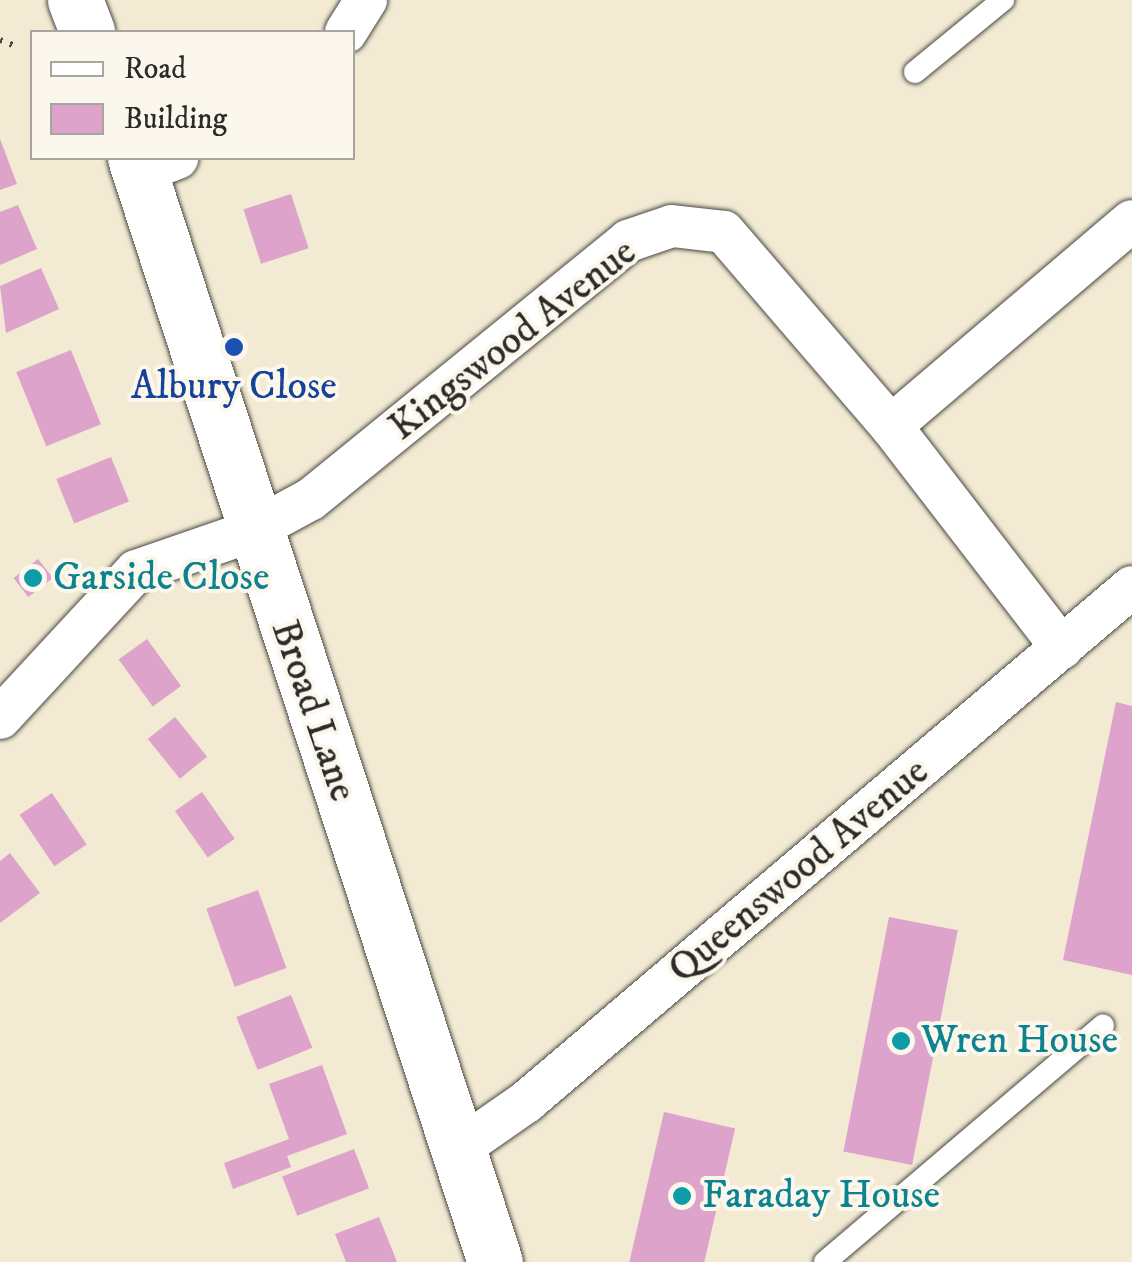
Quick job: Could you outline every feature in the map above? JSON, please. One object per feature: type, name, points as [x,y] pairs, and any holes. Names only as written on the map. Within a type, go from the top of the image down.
[{"type":"street","points":[[75,0],[86,30]]},
{"type":"street","points":[[347,30],[366,0]]},
{"type":"street","name":"Broad Lane","points":[[151,162],[252,531],[495,1262]]},
{"type":"street","points":[[890,426],[1132,220]]},
{"type":"street","name":"Kingswood Avenue","points":[[252,531],[312,499],[628,241],[672,226],[724,232],[890,426],[1062,648]]},
{"type":"street","points":[[0,718],[136,570],[252,531]]},
{"type":"street","name":"Queenswood Avenue","points":[[460,1148],[526,1102],[1132,586]]},
{"type":"lane","points":[[915,72],[1003,0]]},
{"type":"lane","points":[[826,1262],[1103,1025]]},
{"type":"path","points":[[0,40],[16,46]]},
{"type":"building","points":[[0,139],[17,184],[0,190]]},
{"type":"building","points":[[291,194],[309,248],[261,264],[243,209]]},
{"type":"building","points":[[18,205],[37,249],[0,265],[0,212]]},
{"type":"building","points":[[41,268],[59,309],[6,333],[0,286]]},
{"type":"building","points":[[71,350],[101,424],[46,446],[16,372]]},
{"type":"building","points":[[111,457],[129,502],[74,524],[56,479]]},
{"type":"building","name":"Garside Close","points":[[38,559],[53,578],[28,597],[14,578]]},
{"type":"building","points":[[147,639],[181,686],[153,706],[119,660]]},
{"type":"building","points":[[1116,702],[1132,706],[1132,975],[1063,960]]},
{"type":"building","points":[[175,717],[207,757],[180,779],[148,739]]},
{"type":"building","points":[[202,792],[235,839],[208,858],[175,811]]},
{"type":"building","points":[[52,793],[87,844],[54,866],[20,815]]},
{"type":"building","points":[[10,853],[40,893],[0,923],[0,861]]},
{"type":"building","points":[[258,890],[286,968],[235,987],[206,909]]},
{"type":"building","name":"Wren House","points":[[889,917],[958,930],[912,1165],[843,1152]]},
{"type":"building","points":[[291,995],[312,1048],[258,1070],[236,1017]]},
{"type":"building","points":[[322,1065],[347,1134],[287,1156],[291,1167],[233,1189],[224,1163],[289,1139],[269,1084]]},
{"type":"building","name":"Faraday House","points":[[664,1112],[735,1128],[704,1262],[629,1262]]},
{"type":"building","points":[[354,1149],[369,1188],[297,1216],[282,1177]]},
{"type":"building","points":[[379,1217],[397,1262],[346,1262],[335,1234]]},
{"type":"place","name":"Albury Close","points":[[234,347]]},
{"type":"place","name":"Garside Close","points":[[33,578]]},
{"type":"place","name":"Wren House","points":[[901,1041]]},
{"type":"place","name":"Faraday House","points":[[682,1196]]}]
